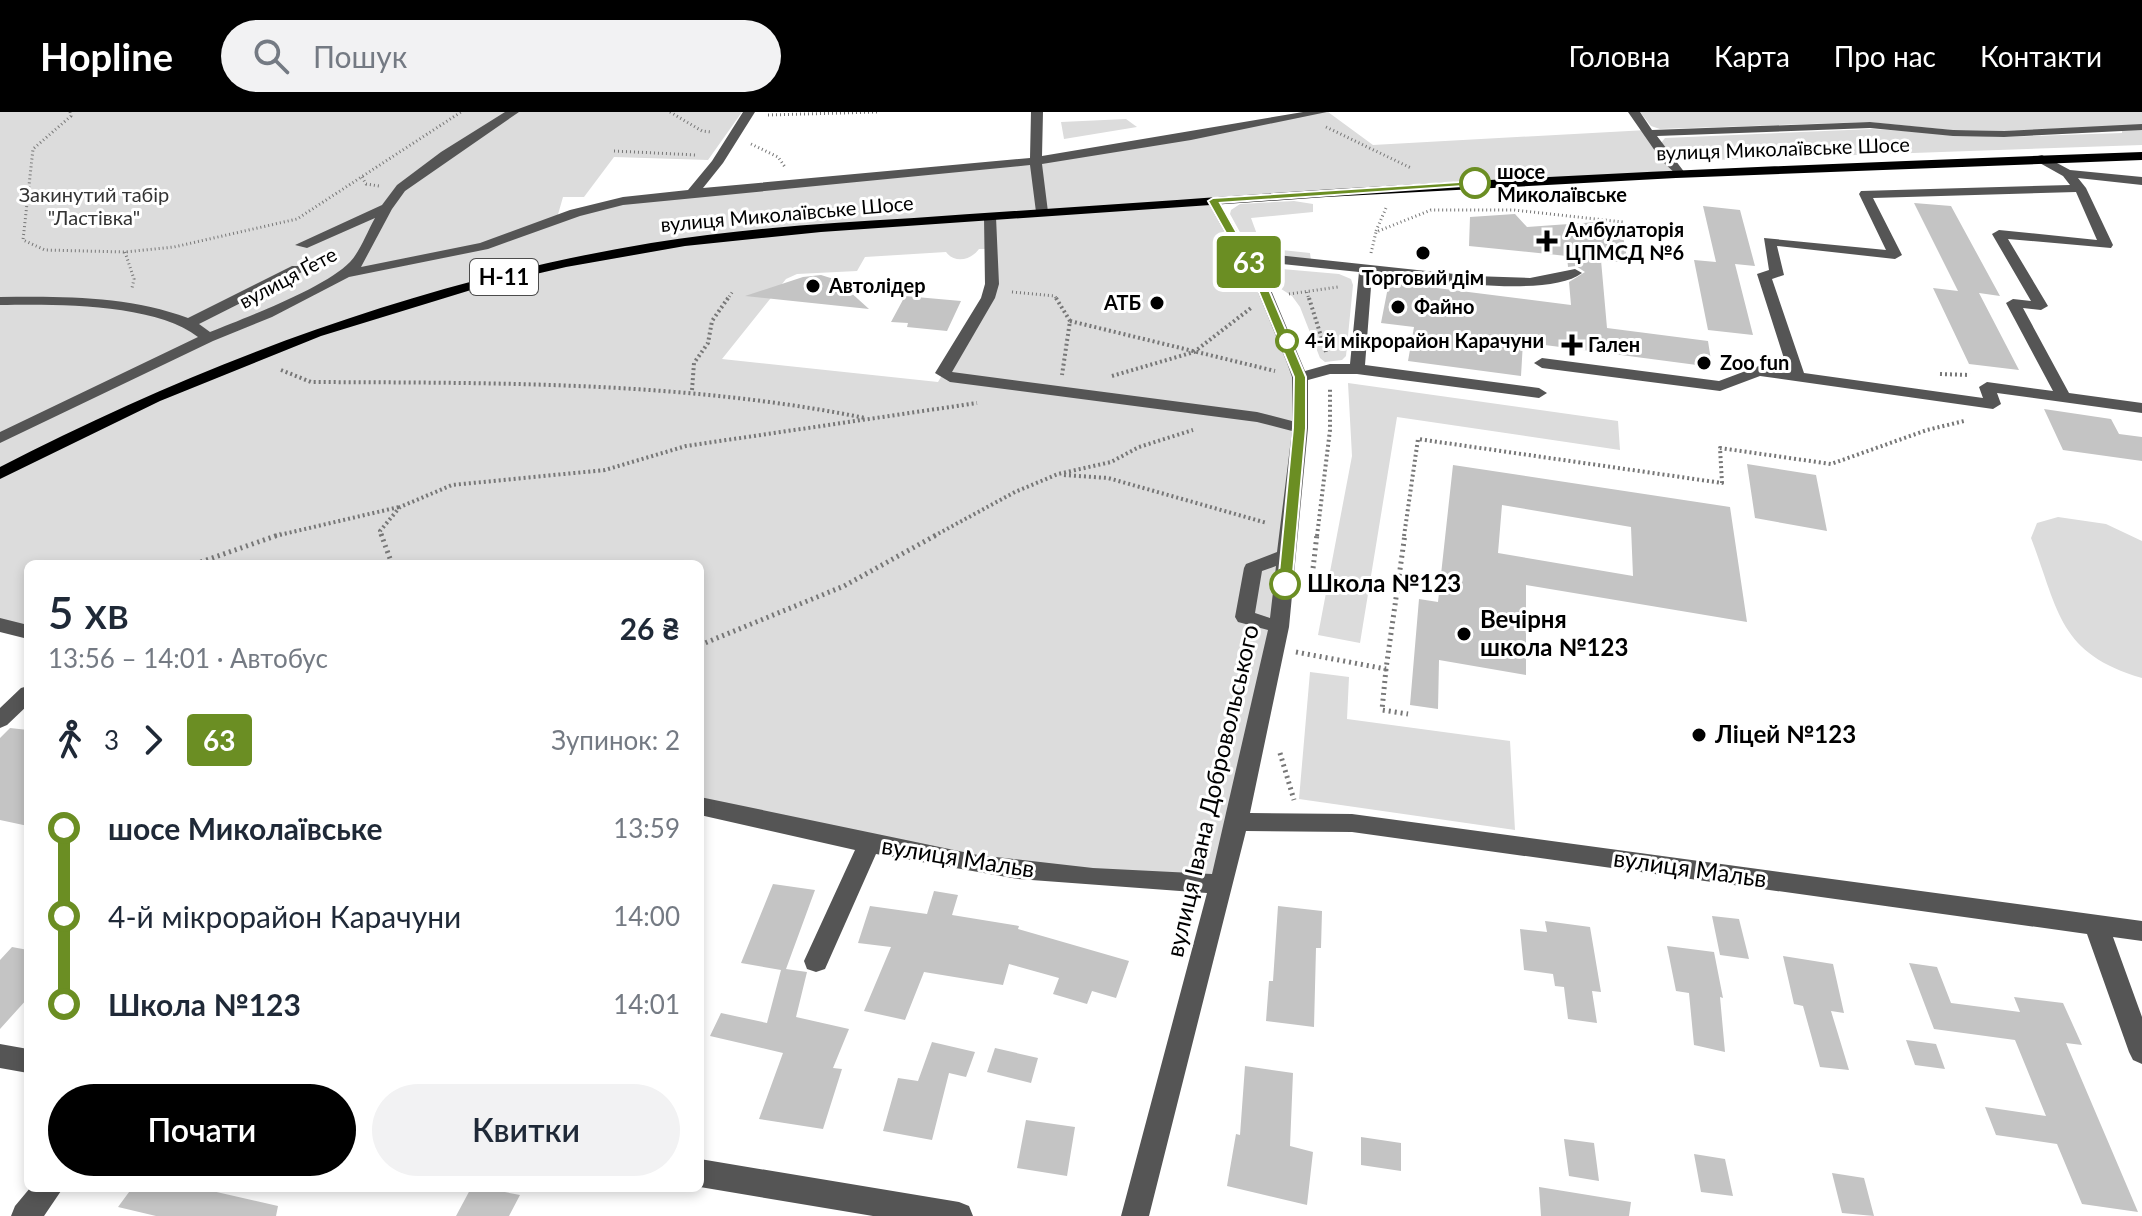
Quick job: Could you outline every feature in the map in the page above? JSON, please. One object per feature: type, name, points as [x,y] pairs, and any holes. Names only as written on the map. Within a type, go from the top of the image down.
[{"type":"main road","name":"вулиця Миколаївське Шосе","points":[[0,474],[146,399],[247,357],[414,302],[586,258],[738,235],[1042,212],[1679,173],[2142,156]]},
{"type":"street","name":"вулиця Ґете","points":[[0,438],[208,338],[267,314],[345,274],[366,249],[386,208],[413,178],[513,112]]},
{"type":"street","points":[[1037,112],[1036,161],[1042,212]]},
{"type":"street","points":[[345,274],[483,246],[600,206],[693,192],[1036,161],[1321,112]]},
{"type":"street","points":[[1634,112],[1653,133],[1660,153],[1679,173]]},
{"type":"street","points":[[693,192],[721,157],[748,114]]},
{"type":"street","points":[[1653,133],[1870,125],[1953,133],[2004,134],[2142,127]]},
{"type":"street","points":[[2042,159],[2067,173],[2080,188],[2106,245],[1999,234],[2041,306],[2013,303],[2064,398]]},
{"type":"street","points":[[2067,173],[2142,181]]},
{"type":"street","points":[[1798,377],[1764,274],[1777,275],[1769,241],[1895,255],[1865,194],[2080,188]]},
{"type":"street","name":"вулиця Івана Добровольського","points":[[1135,1216],[1237,822],[1277,638],[1300,428],[1300,377],[1266,296],[1213,201]]},
{"type":"street","points":[[302,245],[386,208]]},
{"type":"street","points":[[990,217],[992,284],[988,298],[943,373],[950,377],[1257,417],[1300,428]]},
{"type":"street","points":[[1245,256],[1365,277],[1516,281],[1575,273]]},
{"type":"street","points":[[189,323],[297,269]]},
{"type":"street","points":[[1357,369],[1365,277]]},
{"type":"street","points":[[0,301],[67,300],[167,315],[189,323],[208,338]]},
{"type":"street","points":[[1542,363],[1720,386],[1759,371],[1993,404],[1987,387],[2142,408]]},
{"type":"street","points":[[1300,377],[1330,369],[1357,369],[1539,393]]},
{"type":"street","points":[[1277,638],[1245,617],[1253,568],[1288,555]]},
{"type":"street","points":[[0,625],[24,631]]},
{"type":"street","points":[[0,720],[24,697]]},
{"type":"street","name":"вулиця Мальв","points":[[704,807],[869,843],[1014,869],[1135,881],[1219,884]]},
{"type":"street","name":"вулиця Мальв","points":[[1237,822],[1352,823],[2142,931]]},
{"type":"street","points":[[816,961],[869,843]]},
{"type":"street","points":[[2096,925],[2142,1052]]},
{"type":"street","points":[[0,1056],[24,1060]]},
{"type":"street","points":[[704,1174],[959,1216]]},
{"type":"street","points":[[25,1216],[46,1192]]},
{"type":"path","points":[[70,112],[71,116],[33,149],[23,240],[45,250],[125,252],[174,247],[297,219],[461,112]]},
{"type":"path","points":[[670,112],[702,131],[734,137],[757,146],[778,157],[786,168],[816,175],[820,180]]},
{"type":"path","points":[[748,114],[877,112]]},
{"type":"path","points":[[1304,115],[1417,170]]},
{"type":"path","points":[[614,151],[721,157]]},
{"type":"path","points":[[1376,232],[1431,210],[1514,210],[1623,222]]},
{"type":"path","points":[[1104,378],[1194,352],[1266,296],[1365,277],[1382,216]]},
{"type":"path","points":[[125,252],[134,279],[128,309]]},
{"type":"path","points":[[989,290],[1055,296],[1070,321],[1059,391]]},
{"type":"path","points":[[692,390],[694,363],[708,343],[712,321],[733,291]]},
{"type":"path","points":[[1070,321],[1300,377]]},
{"type":"path","points":[[247,357],[311,382],[590,384],[659,391],[692,390],[794,402],[870,419]]},
{"type":"path","points":[[207,560],[282,534],[400,507],[452,485],[605,470],[686,446],[980,403]]},
{"type":"path","points":[[1408,714],[1382,710],[1418,439],[1722,483],[1720,448],[1831,464],[1927,430],[1974,419]]},
{"type":"path","points":[[704,643],[844,586],[1015,492],[1058,474],[1111,462],[1139,447],[1205,428]]},
{"type":"path","points":[[1058,474],[1108,478],[1179,500],[1233,511],[1290,532]]},
{"type":"path","points":[[391,560],[380,531],[400,507]]},
{"type":"path","points":[[1277,638],[1386,669]]},
{"type":"green space","name":"Закинутий табір \"Ластівка\"","points":[[0,112],[742,112],[708,160],[614,157],[584,197],[563,197],[557,218],[600,206],[1036,161],[1321,112],[1328,112],[1373,145],[1647,130],[1679,173],[1214,201],[1295,363],[1288,555],[1219,884],[1081,877],[704,807],[704,560],[24,560],[24,631],[0,625]],"holes":[[[979,249],[990,249],[988,298],[938,382],[722,359],[786,279],[797,274],[857,271],[865,257],[946,252],[954,258],[963,259]]]},
{"type":"green space","points":[[1640,112],[2142,112],[2142,125],[2003,131],[1868,122],[1660,129],[1651,126]]},
{"type":"green space","points":[[1126,119],[1137,127],[1064,139],[1061,122]]},
{"type":"green space","points":[[1872,129],[2002,137],[2122,133],[2122,130],[2142,129],[2142,145],[1685,161],[1674,159],[1661,143],[1665,138]]},
{"type":"green space","points":[[1294,201],[1313,204],[1313,212],[1251,218],[1262,248],[1310,253],[1311,260],[1252,254],[1230,214],[1231,210],[1240,204]]},
{"type":"green space","points":[[1282,269],[1339,274],[1351,279],[1346,356],[1342,360],[1325,362],[1320,358],[1300,307],[1292,296],[1269,281],[1268,275]]},
{"type":"green space","points":[[1348,383],[1618,421],[1620,450],[1397,417],[1360,643],[1318,635],[1352,456]]},
{"type":"green space","points":[[2058,517],[2106,524],[2142,541],[2142,678],[2093,656],[2077,642],[2056,608],[2031,538],[2037,523]]},
{"type":"green space","points":[[1310,672],[1349,677],[1347,719],[1510,741],[1515,830],[1299,799]]},
{"type":"building","points":[[1914,203],[1951,206],[2000,296],[1979,293],[2019,370],[1969,364],[1933,288],[1958,291]]},
{"type":"building","points":[[1703,206],[1740,210],[1755,266],[1735,264],[1753,335],[1708,330],[1694,260],[1716,262]]},
{"type":"building","points":[[1515,214],[1527,227],[1597,222],[1609,234],[1623,236],[1628,263],[1601,260],[1607,328],[1708,341],[1712,367],[1523,342],[1521,376],[1408,361],[1414,327],[1381,323],[1389,282],[1571,305],[1569,282],[1585,272],[1576,266],[1568,267],[1567,256],[1469,246],[1470,217]]},
{"type":"building","points":[[821,275],[837,280],[869,309],[745,296],[803,277]]},
{"type":"building","points":[[905,296],[961,301],[947,331],[891,322]]},
{"type":"building","points":[[2044,409],[2111,419],[2119,434],[2142,437],[2142,461],[2063,450]]},
{"type":"building","points":[[1747,464],[1816,475],[1827,531],[1755,518]]},
{"type":"building","points":[[1453,465],[1730,507],[1747,622],[1526,585],[1526,675],[1439,660],[1438,709],[1410,705],[1419,599],[1438,602]],"holes":[[[1502,505],[1631,527],[1633,576],[1498,553]]]},
{"type":"building","points":[[10,728],[24,730],[24,825],[0,820],[0,738]]},
{"type":"building","points":[[773,884],[815,890],[786,969],[807,972],[796,1017],[849,1029],[833,1068],[842,1069],[823,1129],[759,1119],[783,1053],[710,1036],[721,1013],[767,1023],[781,970],[741,963]]},
{"type":"building","points":[[934,891],[958,895],[952,915],[1019,926],[1018,929],[1129,961],[1116,998],[1092,991],[1087,1004],[1053,994],[1059,978],[1009,964],[1003,985],[924,972],[905,1020],[864,1011],[891,947],[858,943],[870,906],[927,914]]},
{"type":"building","points":[[1278,906],[1322,911],[1321,948],[1316,948],[1314,1027],[1266,1021],[1269,981],[1273,981]]},
{"type":"building","points":[[1712,916],[1739,919],[1749,959],[1720,955]]},
{"type":"building","points":[[1545,921],[1590,927],[1601,992],[1592,991],[1597,1023],[1568,1019],[1564,987],[1555,986],[1553,974],[1524,970],[1520,929],[1547,932]]},
{"type":"building","points":[[1667,946],[1714,952],[1723,998],[1720,997],[1725,1052],[1694,1045],[1689,993],[1676,991]]},
{"type":"building","points":[[12,947],[24,949],[24,1002],[0,1029],[0,960]]},
{"type":"building","points":[[1783,956],[1833,964],[1844,1013],[1831,1011],[1849,1070],[1820,1067],[1803,1006],[1794,1004]]},
{"type":"building","points":[[1909,963],[1937,967],[1951,1003],[2020,1012],[2014,997],[2063,1003],[2082,1045],[2066,1043],[2138,1212],[2082,1204],[2057,1144],[1996,1135],[1985,1107],[2046,1116],[2015,1040],[1934,1029]]},
{"type":"building","points":[[1906,1040],[1936,1044],[1945,1069],[1915,1065]]},
{"type":"building","points":[[932,1042],[975,1052],[966,1077],[949,1073],[932,1140],[883,1131],[898,1078],[918,1081]]},
{"type":"building","points":[[995,1048],[1038,1058],[1031,1083],[987,1072]]},
{"type":"building","points":[[1245,1066],[1293,1073],[1290,1146],[1313,1152],[1307,1205],[1227,1186],[1236,1134],[1240,1135]]},
{"type":"building","points":[[1026,1120],[1075,1127],[1067,1176],[1017,1168]]},
{"type":"building","points":[[1361,1137],[1401,1143],[1401,1171],[1361,1165]]},
{"type":"building","points":[[1564,1139],[1594,1143],[1599,1181],[1569,1176]]},
{"type":"building","points":[[1694,1154],[1725,1159],[1733,1196],[1701,1192]]},
{"type":"building","points":[[1832,1173],[1864,1178],[1874,1216],[1842,1213]]},
{"type":"building","points":[[1539,1187],[1631,1202],[1629,1216],[1541,1216]]},
{"type":"building","points":[[129,1192],[217,1192],[278,1206],[276,1216],[156,1216],[118,1207]]},
{"type":"building","points":[[469,1192],[520,1195],[509,1216],[456,1216]]},
{"type":"bus line","name":"63","points":[[1285,584],[1300,428],[1300,377],[1264,290],[1213,201],[1475,183]]},
{"type":"place","name":"шосе Миколаївське","points":[[1475,183]]},
{"type":"place","name":"Амбулаторія ЦПМСД №6","points":[[1547,241]]},
{"type":"place","name":"Торговий дім","points":[[1423,253]]},
{"type":"place","name":"Автолідер","points":[[813,286]]},
{"type":"place","name":"АТБ","points":[[1157,303]]},
{"type":"place","name":"Файно","points":[[1398,307]]},
{"type":"place","name":"4-й мікрорайон Карачуни","points":[[1287,341]]},
{"type":"place","name":"Гален","points":[[1572,345]]},
{"type":"place","name":"Zoo fun","points":[[1704,363]]},
{"type":"place","name":"Школа №123","points":[[1285,584]]},
{"type":"place","name":"Вечірня школа №123","points":[[1464,634]]},
{"type":"place","name":"Ліцей №123","points":[[1699,735]]}]
